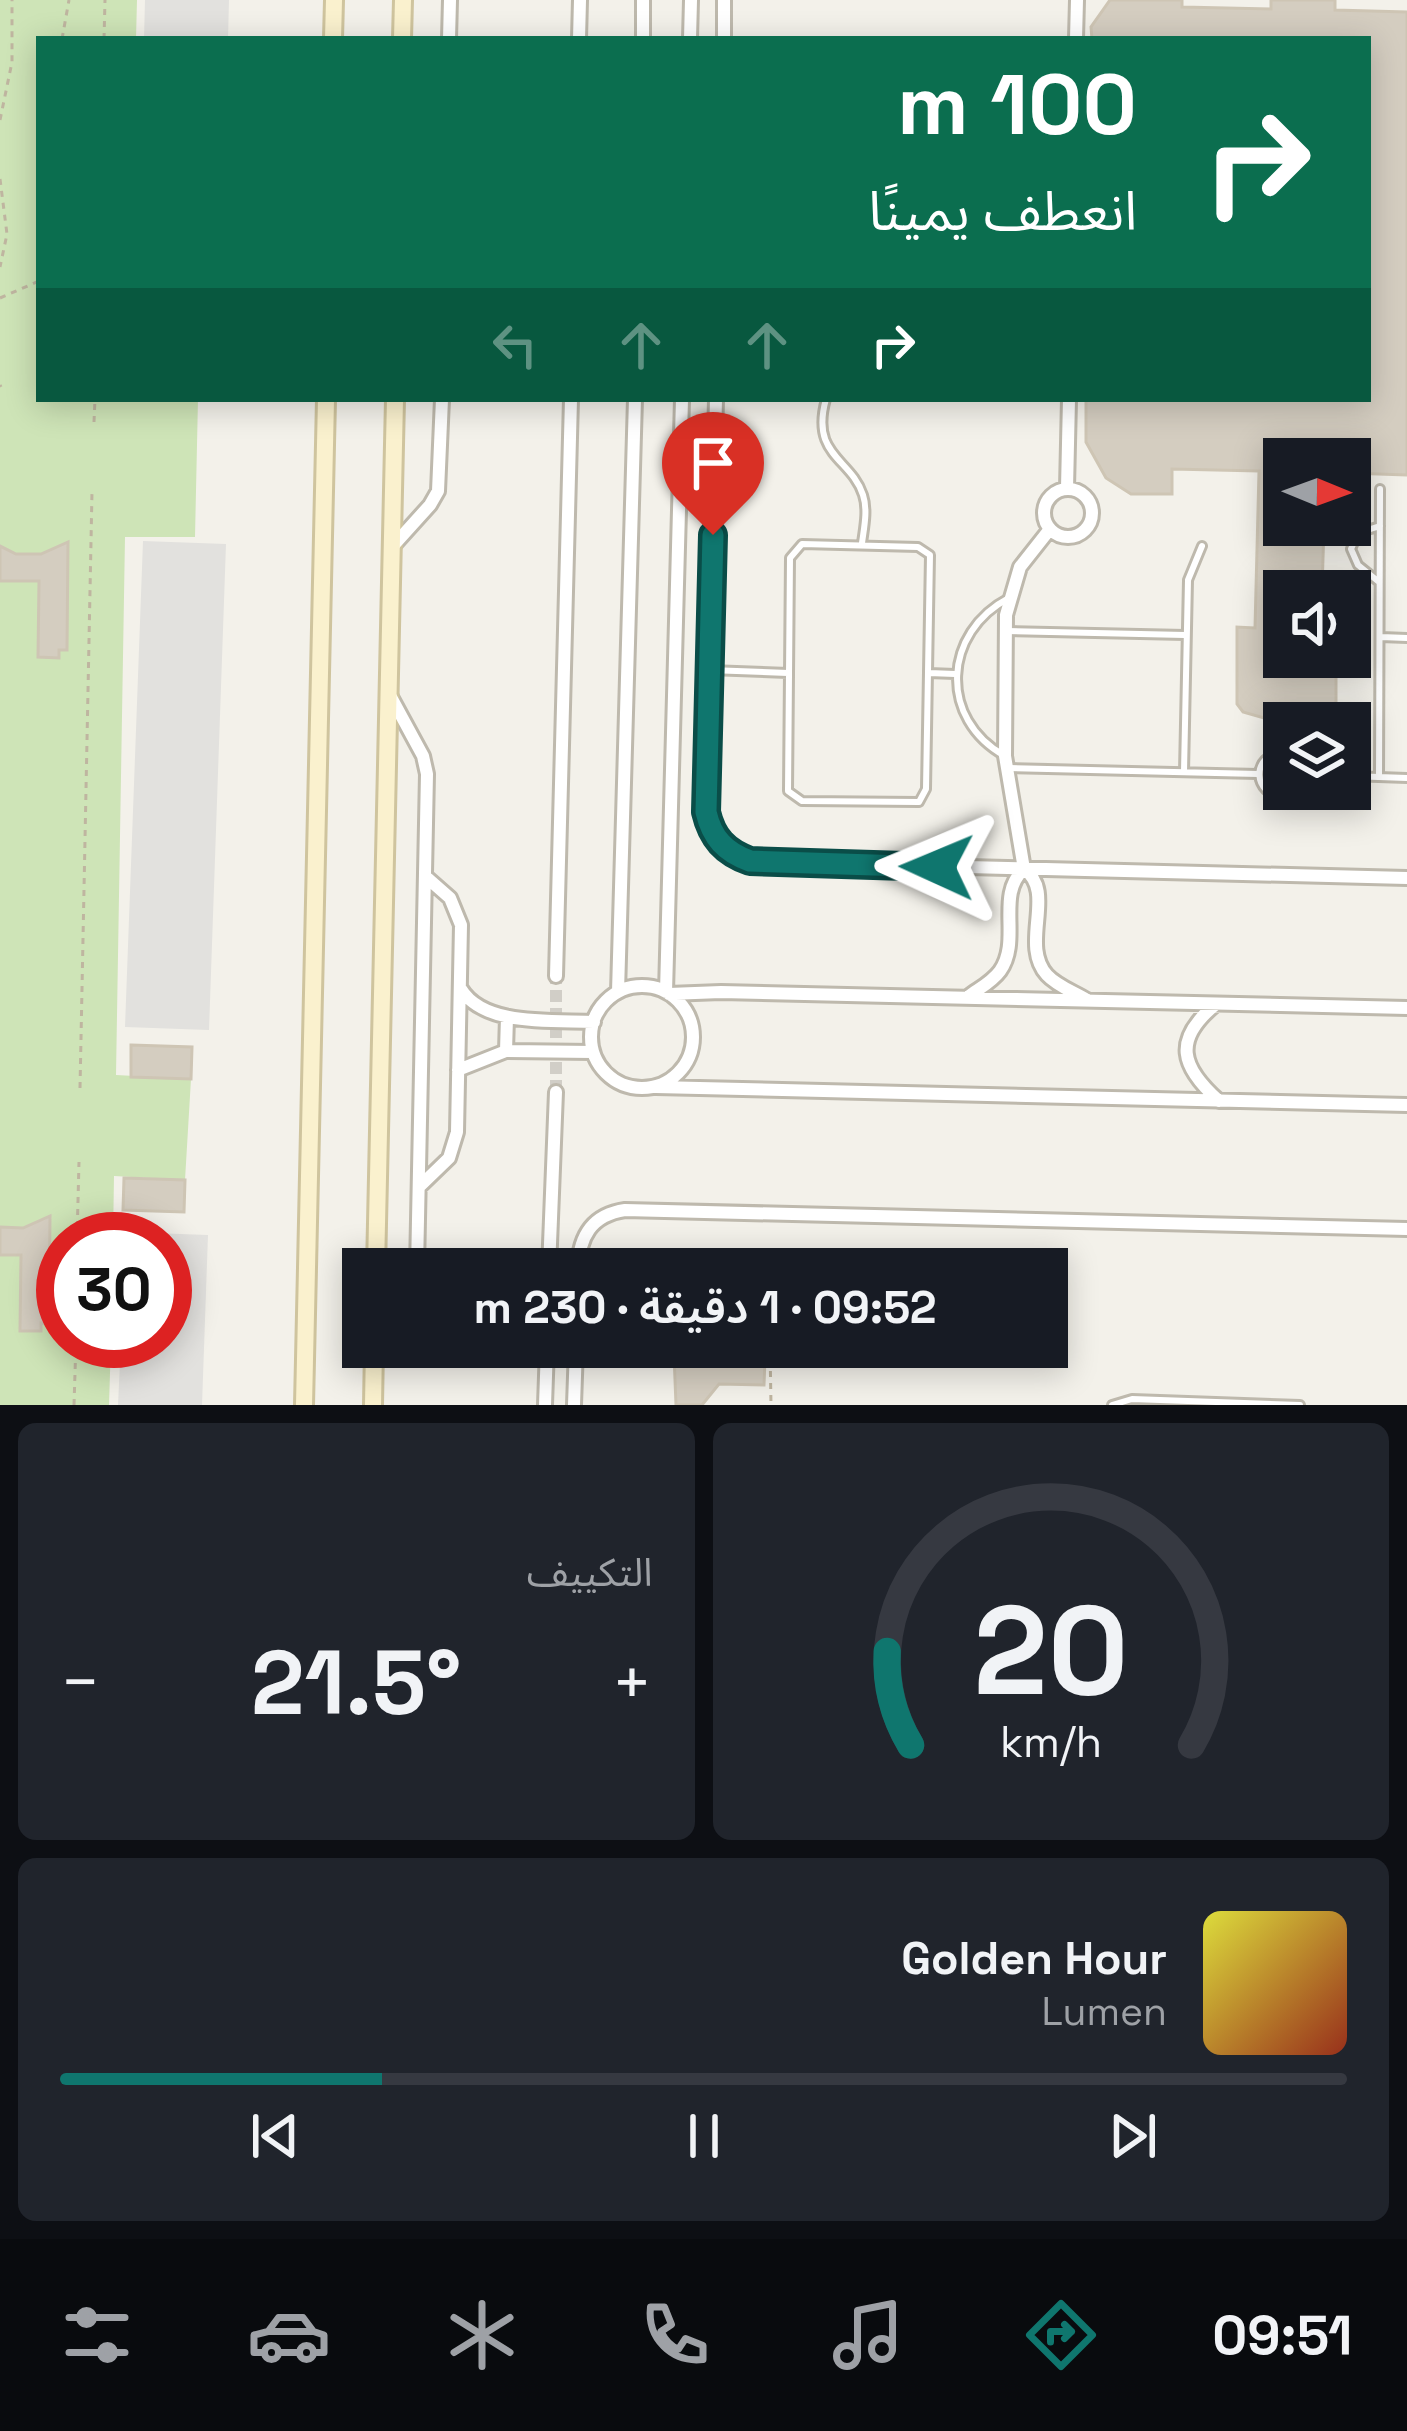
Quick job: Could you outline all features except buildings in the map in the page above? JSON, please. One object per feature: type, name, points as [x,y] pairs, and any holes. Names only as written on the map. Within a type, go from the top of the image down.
[{"type":"main road","points":[[333,36],[334,0]]},
{"type":"main road","points":[[402,36],[403,0]]},
{"type":"main road","points":[[304,1405],[326,402]]},
{"type":"main road","points":[[376,1248],[395,402]]},
{"type":"main road","points":[[373,1405],[374,1368]]},
{"type":"street","points":[[449,36],[450,0]]},
{"type":"street","points":[[579,36],[580,0]]},
{"type":"street","points":[[643,0],[643,36]]},
{"type":"street","points":[[690,36],[691,0]]},
{"type":"street","points":[[724,0],[724,36]]},
{"type":"street","points":[[1076,36],[1077,0]]},
{"type":"street","points":[[393,546],[438,491],[442,402]]},
{"type":"street","points":[[556,976],[571,402]]},
{"type":"street","points":[[618,992],[635,402]]},
{"type":"street","points":[[656,1087],[681,1071],[693,1045],[689,1016],[668,993],[682,402]]},
{"type":"street","points":[[716,402],[706,812],[716,838],[737,856],[764,862],[1407,878]]},
{"type":"street","points":[[1067,488],[1069,402]]},
{"type":"street","points":[[1067,488],[1087,497],[1092,511],[1089,526],[1070,537],[1050,529],[1044,517],[1045,503],[1067,488]]},
{"type":"street","points":[[1050,529],[1019,567],[1009,598],[1005,762],[1024,869],[1037,885],[1036,952],[1053,981],[1088,1000]]},
{"type":"street","points":[[389,695],[426,765],[418,1248]]},
{"type":"street","points":[[967,998],[1002,967],[1009,951],[1011,886],[1024,869]]},
{"type":"street","points":[[419,1186],[449,1158],[455,1145],[460,985],[459,916],[450,898],[425,876]]},
{"type":"street","points":[[1010,933],[1026,929],[1035,933]]},
{"type":"street","points":[[460,985],[475,1004],[507,1017],[594,1022]]},
{"type":"street","points":[[1407,1008],[668,993],[642,986],[608,1000],[594,1022],[593,1052],[598,1064],[630,1088],[1407,1105]]},
{"type":"street","points":[[1216,1004],[1192,1026],[1186,1048],[1196,1080],[1219,1101]]},
{"type":"street","points":[[506,1051],[507,1017]]},
{"type":"street","points":[[458,1070],[506,1051],[593,1052]]},
{"type":"street","points":[[550,1248],[556,1092]]},
{"type":"street","points":[[583,1248],[586,1232],[599,1218],[625,1210],[1407,1229]]},
{"type":"street","points":[[544,1405],[546,1368]]},
{"type":"street","points":[[574,1405],[575,1368]]},
{"type":"lane","points":[[826,402],[827,444],[864,497],[862,545]]},
{"type":"lane","points":[[1379,777],[1380,489]]},
{"type":"lane","points":[[1380,526],[1358,533],[1351,549],[1354,561],[1380,583]]},
{"type":"lane","points":[[802,544],[862,545],[918,547],[930,555],[926,794],[910,804],[802,801],[786,787],[791,553],[802,544]]},
{"type":"lane","points":[[1184,772],[1190,570],[1202,546]]},
{"type":"lane","points":[[1009,598],[985,613],[967,634],[956,674],[958,699],[968,723],[1005,762],[1258,774]]},
{"type":"lane","points":[[1006,631],[1186,635]]},
{"type":"lane","points":[[1380,637],[1407,638]]},
{"type":"lane","points":[[709,670],[788,673]]},
{"type":"lane","points":[[929,673],[956,674]]},
{"type":"lane","points":[[1263,764],[1258,774],[1263,788]]},
{"type":"lane","points":[[1371,777],[1407,778]]},
{"type":"lane","points":[[1112,1405],[1126,1399],[1300,1405]]},
{"type":"path","points":[[0,120],[12,62],[12,0]]},
{"type":"path","points":[[63,36],[69,0]]},
{"type":"path","points":[[104,36],[105,0]]},
{"type":"path","points":[[0,179],[8,234],[0,267]]},
{"type":"path","points":[[0,298],[36,282]]},
{"type":"path","points":[[94,422],[95,402]]},
{"type":"path","points":[[80,1088],[92,492]]},
{"type":"path","points":[[78,1212],[79,1162]]},
{"type":"path","points":[[74,1405],[75,1368]]},
{"type":"path","points":[[770,1368],[771,1405]]},
{"type":"green space","points":[[0,0],[137,0],[136,36],[36,36],[36,402],[198,402],[195,537],[125,537],[116,1075],[191,1079],[185,1180],[114,1176],[113,1212],[36,1212],[36,1368],[110,1368],[109,1405],[0,1405]]},
{"type":"shaded area","points":[[145,0],[229,0],[228,36],[144,36]]},
{"type":"shaded area","points":[[143,541],[226,544],[209,1030],[125,1027]]},
{"type":"shaded area","points":[[192,1234],[208,1235],[202,1405],[118,1405],[120,1368],[192,1368]]},
{"type":"tunnel","points":[[556,976],[556,1092]]},
{"type":"route","points":[[713,535],[706,812],[716,838],[750,861],[937,867]]}]
